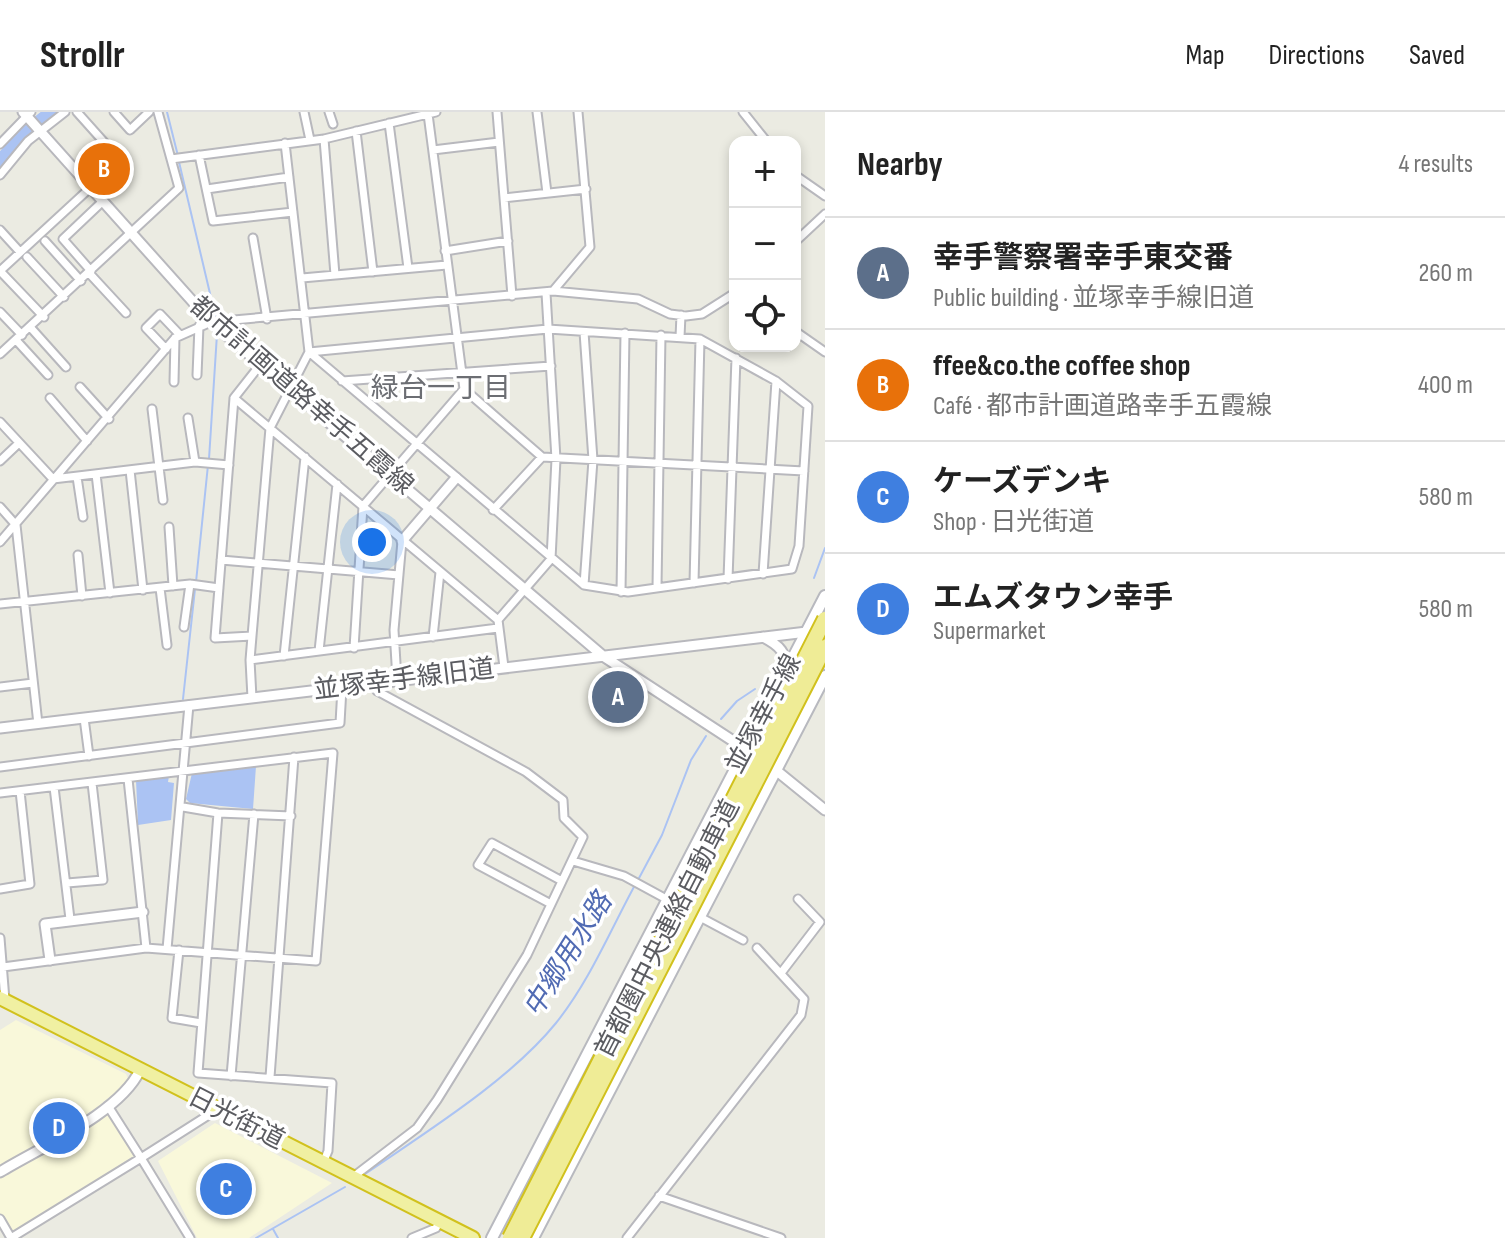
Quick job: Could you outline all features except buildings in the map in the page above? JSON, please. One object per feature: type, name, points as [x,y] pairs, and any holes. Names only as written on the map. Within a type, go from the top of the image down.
[{"type":"highway","name":"首都圏中央連絡自動車道","points":[[510,1238],[825,624]]},
{"type":"highway","name":"首都圏中央連絡自動車道","points":[[520,1238],[825,647]]},
{"type":"highway","name":"日光街道","points":[[2,999],[473,1238]]},
{"type":"main road","points":[[807,632],[825,596]]},
{"type":"main road","name":"並塚幸手線","points":[[492,1238],[807,632],[825,624]]},
{"type":"main road","name":"並塚幸手線","points":[[533,1238],[825,676]]},
{"type":"main road","points":[[692,853],[713,823],[734,809],[756,772],[776,769]]},
{"type":"main road","points":[[520,1238],[529,1215],[546,1204],[562,1183]]},
{"type":"street","points":[[0,175],[39,130],[65,112]]},
{"type":"street","points":[[77,112],[111,150],[82,178]]},
{"type":"street","points":[[114,112],[130,130],[149,112]]},
{"type":"street","points":[[0,354],[44,317],[179,188],[158,112]]},
{"type":"street","points":[[304,112],[310,140]]},
{"type":"street","points":[[329,112],[333,124]]},
{"type":"street","points":[[497,112],[512,296]]},
{"type":"street","points":[[537,112],[547,193]]},
{"type":"street","points":[[250,660],[433,637],[498,624],[551,559],[556,459],[548,329],[549,292],[590,247],[578,112]]},
{"type":"street","points":[[743,112],[762,136]]},
{"type":"street","points":[[171,159],[324,139],[432,113],[433,150],[464,389],[542,457],[804,471]]},
{"type":"street","points":[[0,144],[27,115]]},
{"type":"street","name":"都市計画道路幸手五霞線","points":[[27,115],[211,322],[260,365],[603,656],[776,769],[825,810]]},
{"type":"street","points":[[389,123],[408,268]]},
{"type":"street","points":[[356,131],[373,272]]},
{"type":"street","points":[[324,139],[335,275]]},
{"type":"street","points":[[433,150],[499,142]]},
{"type":"street","points":[[252,698],[250,660],[256,564],[270,428],[309,352],[285,143]]},
{"type":"street","points":[[199,155],[213,221],[293,212]]},
{"type":"street","points":[[207,189],[289,177]]},
{"type":"street","points":[[801,179],[825,196]]},
{"type":"street","points":[[44,317],[1,268],[24,255],[90,188]]},
{"type":"street","points":[[504,198],[586,189]]},
{"type":"street","points":[[102,202],[63,239],[126,313]]},
{"type":"street","points":[[801,236],[825,214]]},
{"type":"street","points":[[0,230],[64,297]]},
{"type":"street","points":[[253,238],[267,319]]},
{"type":"street","points":[[45,241],[81,281]]},
{"type":"street","points":[[445,251],[508,241]]},
{"type":"street","points":[[302,278],[447,265]]},
{"type":"street","points":[[0,542],[177,337],[199,326],[211,322],[549,292],[638,299],[681,315],[702,314],[729,297]]},
{"type":"street","points":[[0,312],[48,375]]},
{"type":"street","points":[[166,349],[146,328],[160,314],[177,337],[174,382]]},
{"type":"street","points":[[680,337],[681,315]]},
{"type":"street","points":[[197,375],[199,326]]},
{"type":"street","points":[[31,328],[66,367]]},
{"type":"street","points":[[548,329],[700,339],[776,381],[808,406],[799,546],[792,569],[621,592],[584,585],[309,352],[548,329]]},
{"type":"street","points":[[584,332],[593,460],[584,585]]},
{"type":"street","points":[[621,592],[626,462],[625,333]]},
{"type":"street","points":[[657,587],[661,335]]},
{"type":"street","points":[[801,335],[825,352]]},
{"type":"street","points":[[694,583],[700,339]]},
{"type":"street","points":[[728,579],[736,358]]},
{"type":"street","points":[[252,636],[215,638],[234,398],[260,365]]},
{"type":"street","points":[[342,381],[551,366]]},
{"type":"street","points":[[763,574],[776,381]]},
{"type":"street","points":[[80,387],[109,419]]},
{"type":"street","points":[[354,648],[363,506],[464,389]]},
{"type":"street","points":[[50,398],[87,441]]},
{"type":"street","points":[[234,398],[498,624],[504,667]]},
{"type":"street","points":[[152,409],[163,500]]},
{"type":"street","points":[[188,418],[195,462]]},
{"type":"street","points":[[0,422],[53,479]]},
{"type":"street","points":[[0,461],[19,443]]},
{"type":"street","points":[[284,656],[305,457]]},
{"type":"street","points":[[493,510],[542,457]]},
{"type":"street","points":[[53,479],[195,462],[229,465]]},
{"type":"street","points":[[130,470],[143,590]]},
{"type":"street","points":[[96,474],[110,593]]},
{"type":"street","points":[[77,477],[83,517]]},
{"type":"street","points":[[397,680],[394,642],[402,541],[456,478]]},
{"type":"street","points":[[319,651],[325,570],[337,484]]},
{"type":"street","points":[[0,507],[16,525],[38,724]]},
{"type":"street","points":[[169,527],[173,586]]},
{"type":"street","points":[[78,555],[82,596]]},
{"type":"street","points":[[221,560],[399,575]]},
{"type":"street","points":[[433,637],[440,572]]},
{"type":"street","points":[[0,604],[190,584],[219,588]]},
{"type":"street","points":[[184,627],[190,584]]},
{"type":"street","points":[[160,588],[167,645]]},
{"type":"street","name":"並塚幸手線旧道","points":[[0,728],[807,632]]},
{"type":"street","points":[[762,637],[775,643],[785,656],[783,679]]},
{"type":"street","points":[[0,687],[33,683]]},
{"type":"street","points":[[353,1178],[421,1123],[527,955],[583,837],[564,818],[563,800],[526,772],[377,691],[373,684]]},
{"type":"street","points":[[0,767],[340,723],[342,688]]},
{"type":"street","points":[[167,949],[183,807],[189,705]]},
{"type":"street","points":[[84,718],[89,756]]},
{"type":"street","points":[[0,793],[333,753],[316,961],[146,948],[3,967]]},
{"type":"street","points":[[270,1077],[294,757]]},
{"type":"street","points":[[128,779],[146,948]]},
{"type":"street","points":[[67,883],[103,880],[92,783]]},
{"type":"street","points":[[54,787],[70,919]]},
{"type":"street","points":[[0,889],[30,884],[20,791]]},
{"type":"street","points":[[183,807],[218,813],[291,816]]},
{"type":"street","points":[[218,813],[198,1073],[332,1083],[328,1151],[323,1163]]},
{"type":"street","points":[[231,1076],[254,814]]},
{"type":"street","points":[[551,904],[478,865],[492,843],[562,881]]},
{"type":"street","points":[[573,861],[637,883],[743,940]]},
{"type":"street","points":[[781,973],[820,922],[798,899]]},
{"type":"street","points":[[50,960],[45,924],[143,912]]},
{"type":"street","points":[[0,938],[2,999]]},
{"type":"street","points":[[627,1238],[801,1015],[804,999],[757,948]]},
{"type":"street","points":[[179,950],[172,1018],[201,1023]]},
{"type":"street","points":[[0,1172],[108,1106],[132,1088],[140,1070]]},
{"type":"street","points":[[108,1106],[190,1238]]},
{"type":"street","points":[[0,1219],[11,1238],[218,1109]]},
{"type":"street","points":[[659,1196],[781,1238]]},
{"type":"street","points":[[412,1238],[436,1228],[440,1221]]},
{"type":"shaded area","points":[[16,1020],[126,1074],[129,1081],[125,1086],[103,1102],[135,1155],[12,1234],[0,1214],[0,1030]]},
{"type":"shaded area","points":[[215,1123],[332,1183],[249,1238],[197,1238],[158,1161]]},
{"type":"water","points":[[256,766],[253,809],[190,803],[186,799],[192,773]]},
{"type":"water","points":[[169,776],[168,782],[174,783],[171,820],[138,825],[136,780]]},
{"type":"waterway","points":[[0,162],[24,134],[52,112]]},
{"type":"waterway","points":[[167,112],[178,156]]},
{"type":"waterway","points":[[179,162],[216,319]]},
{"type":"waterway","points":[[209,459],[217,334]]},
{"type":"waterway","points":[[196,582],[208,465]]},
{"type":"waterway","points":[[814,578],[825,548]]},
{"type":"waterway","points":[[183,699],[195,589]]},
{"type":"waterway","name":"中郷用水路","points":[[721,719],[737,701],[755,689]]},
{"type":"waterway","name":"中郷用水路","points":[[638,880],[662,835],[691,760],[706,736]]},
{"type":"waterway","name":"中郷用水路","points":[[365,1174],[466,1104],[537,1044],[579,991],[635,885]]},
{"type":"waterway","name":"中郷用水路","points":[[256,1238],[345,1187]]},
{"type":"waterway","points":[[273,1229],[278,1238]]},
{"type":"place","name":"ffee&co.the coffee shop","points":[[104,169]]},
{"type":"place","name":"幸手警察署幸手東交番","points":[[618,697]]},
{"type":"place","name":"エムズタウン幸手","points":[[59,1128]]},
{"type":"place","name":"ケーズデンキ","points":[[226,1189]]},
{"type":"district","name":"緑台一丁目","points":[[441,388]]}]
